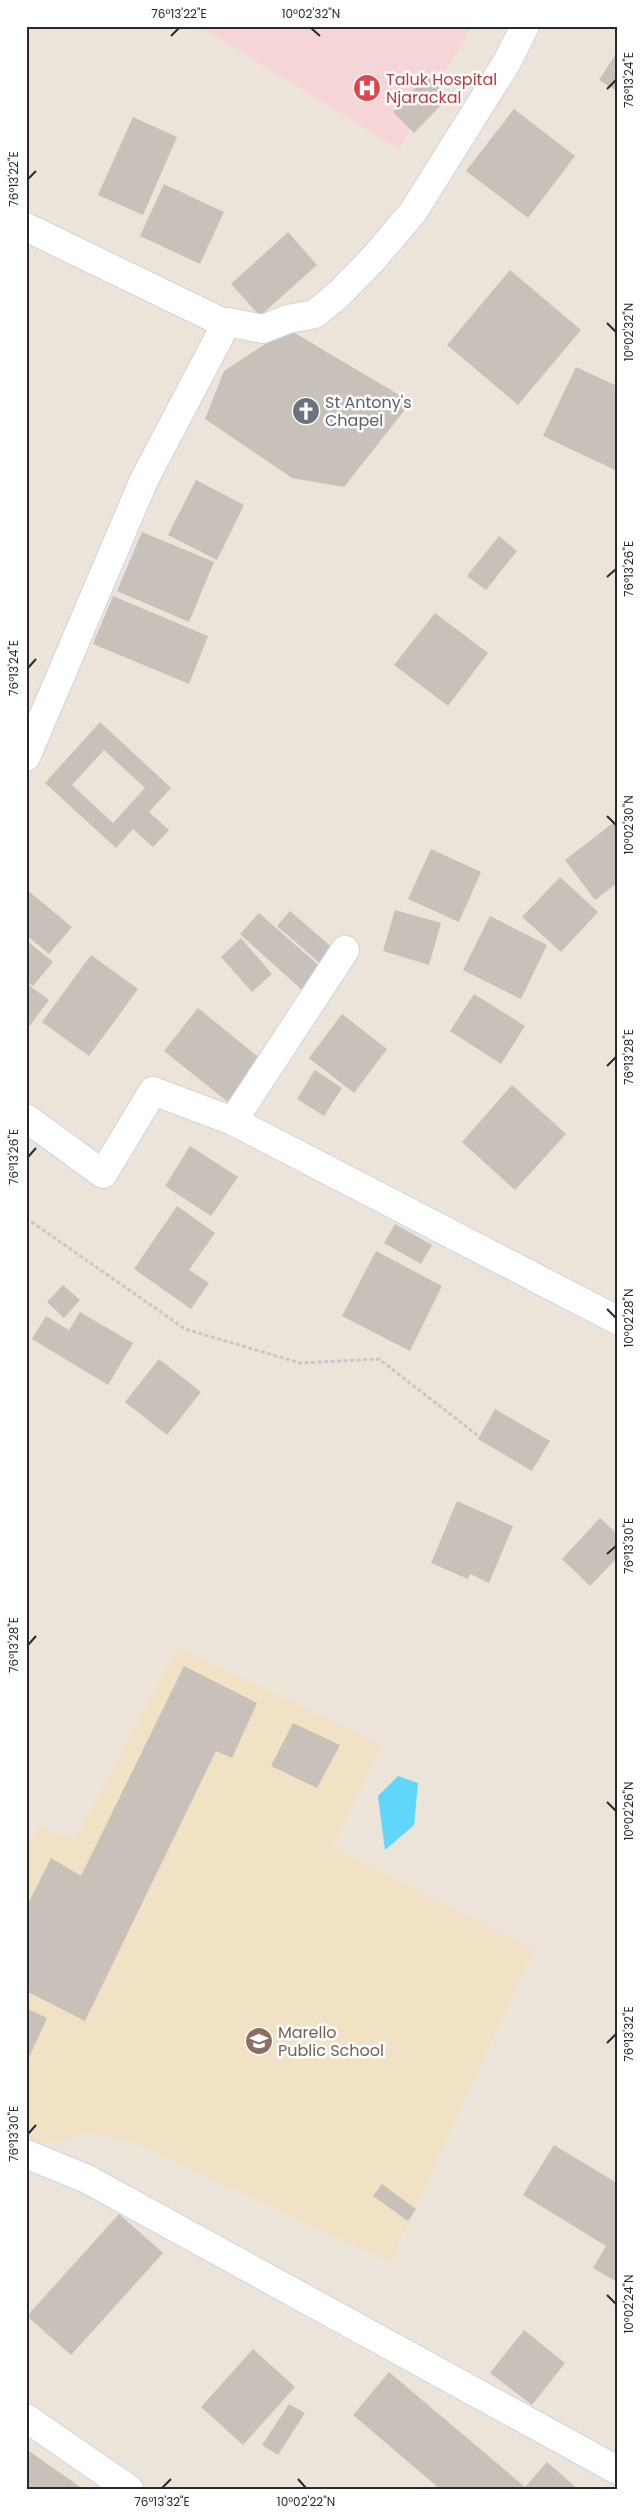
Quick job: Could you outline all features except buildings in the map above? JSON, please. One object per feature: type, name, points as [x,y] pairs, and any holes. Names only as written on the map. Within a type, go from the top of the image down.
[{"type":"street","points":[[26,227],[226,324],[228,322],[263,329],[288,319],[315,314],[340,293],[373,259],[413,212],[507,62],[525,26]]},
{"type":"street","points":[[26,756],[144,480],[226,324]]},
{"type":"street","points":[[233,1121],[345,950]]},
{"type":"street","points":[[26,1118],[103,1174],[153,1091],[233,1121],[617,1320]]},
{"type":"street","points":[[26,2154],[87,2179],[617,2470]]},
{"type":"street","points":[[26,2418],[129,2489]]},
{"type":"path","points":[[26,1218],[185,1329],[300,1363],[378,1359],[477,1435]]},
{"type":"shaded area","name":"Taluk Hospital Njarackal","points":[[199,26],[472,26],[399,149]]},
{"type":"shaded area","name":"Marello Public School","points":[[178,1647],[382,1745],[332,1847],[534,1949],[390,2262],[130,2141],[90,2133],[26,2149],[26,1849],[39,1827],[75,1840]]},
{"type":"water","points":[[398,1776],[418,1783],[414,1825],[385,1850],[378,1796]]},
{"type":"place","name":"Taluk Hospital Njarackal","points":[[367,88]]},
{"type":"place","name":"St Antony's Chapel","points":[[306,411]]},
{"type":"place","name":"Marello Public School","points":[[259,2041]]}]
